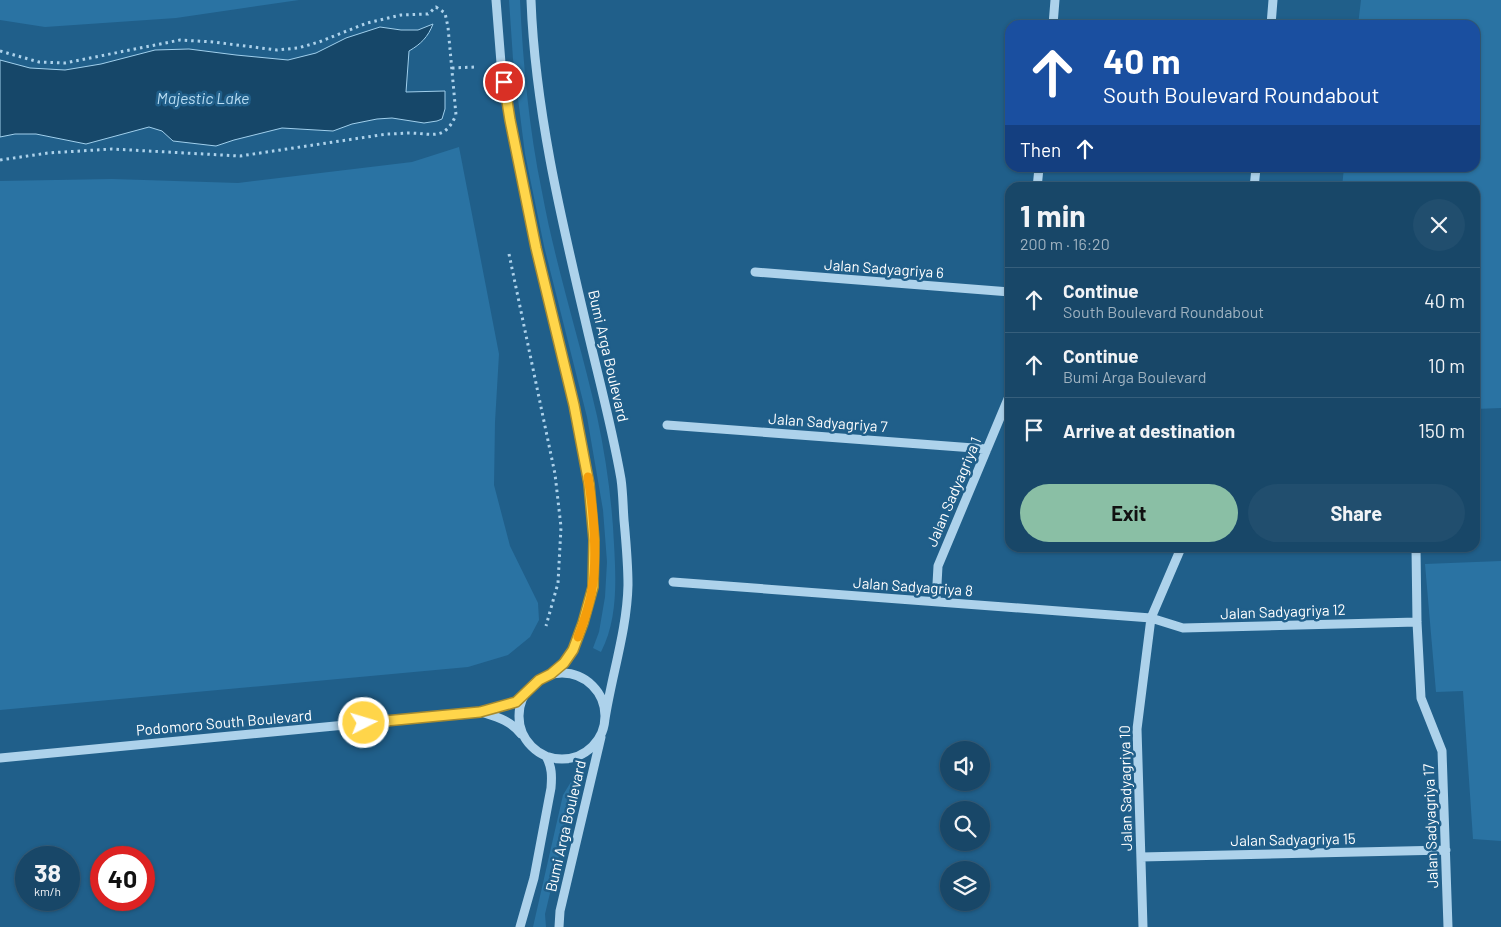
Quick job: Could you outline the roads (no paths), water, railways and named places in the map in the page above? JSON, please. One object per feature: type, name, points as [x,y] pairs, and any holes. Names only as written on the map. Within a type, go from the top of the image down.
[{"type":"street","points":[[496,0],[501,63],[510,120],[536,248],[574,405],[589,484],[594,540],[593,587],[587,612],[573,650],[564,663],[551,674],[539,680],[525,694],[518,714],[520,727],[525,739],[534,749],[546,756],[559,759],[572,758],[585,753],[595,744],[602,732],[605,719],[604,705],[598,693],[589,683],[578,676],[565,673],[551,674]]},
{"type":"street","name":"Bumi Arga Boulevard","points":[[531,0],[536,65],[548,146],[621,481],[628,587],[622,634],[611,681],[605,719]]},
{"type":"street","points":[[1053,20],[1055,0]]},
{"type":"street","points":[[1271,20],[1273,0]]},
{"type":"street","name":"Jalan Sadyagriya 6","points":[[755,272],[1005,292]]},
{"type":"street","name":"Jalan Sadyagriya 1","points":[[936,602],[938,566],[1005,406]]},
{"type":"street","name":"Jalan Sadyagriya 7","points":[[667,425],[987,450]]},
{"type":"street","name":"Jalan Sadyagriya 10","points":[[1143,927],[1137,729],[1151,618],[1179,552]]},
{"type":"street","name":"Jalan Sadyagriya 17","points":[[1416,552],[1421,698],[1442,751],[1448,927]]},
{"type":"street","name":"Jalan Sadyagriya 8","points":[[672,582],[1151,618]]},
{"type":"street","name":"Jalan Sadyagriya 12","points":[[1151,618],[1183,628],[1417,622]]},
{"type":"street","name":"Podomoro South Boulevard","points":[[0,758],[480,712],[516,702],[525,694]]},
{"type":"street","name":"Podomoro South Boulevard","points":[[480,712],[503,719],[516,727],[525,739]]},
{"type":"street","name":"Bumi Arga Boulevard","points":[[558,927],[560,911],[602,732]]},
{"type":"street","name":"Bumi Arga Boulevard","points":[[520,927],[534,878],[551,788],[552,775],[550,763],[546,756]]},
{"type":"street","name":"Jalan Sadyagriya 15","points":[[1141,857],[1446,850]]},
{"type":"water","name":"Majestic Lake","points":[[433,24],[424,40],[409,51],[406,92],[445,91],[445,109],[442,119],[437,121],[424,123],[392,118],[377,119],[352,124],[333,131],[282,128],[216,146],[173,141],[162,131],[149,127],[86,144],[36,134],[15,134],[0,137],[0,60],[30,68],[65,70],[101,64],[155,50],[189,49],[288,60],[316,53],[346,38],[380,27],[418,30]]}]
